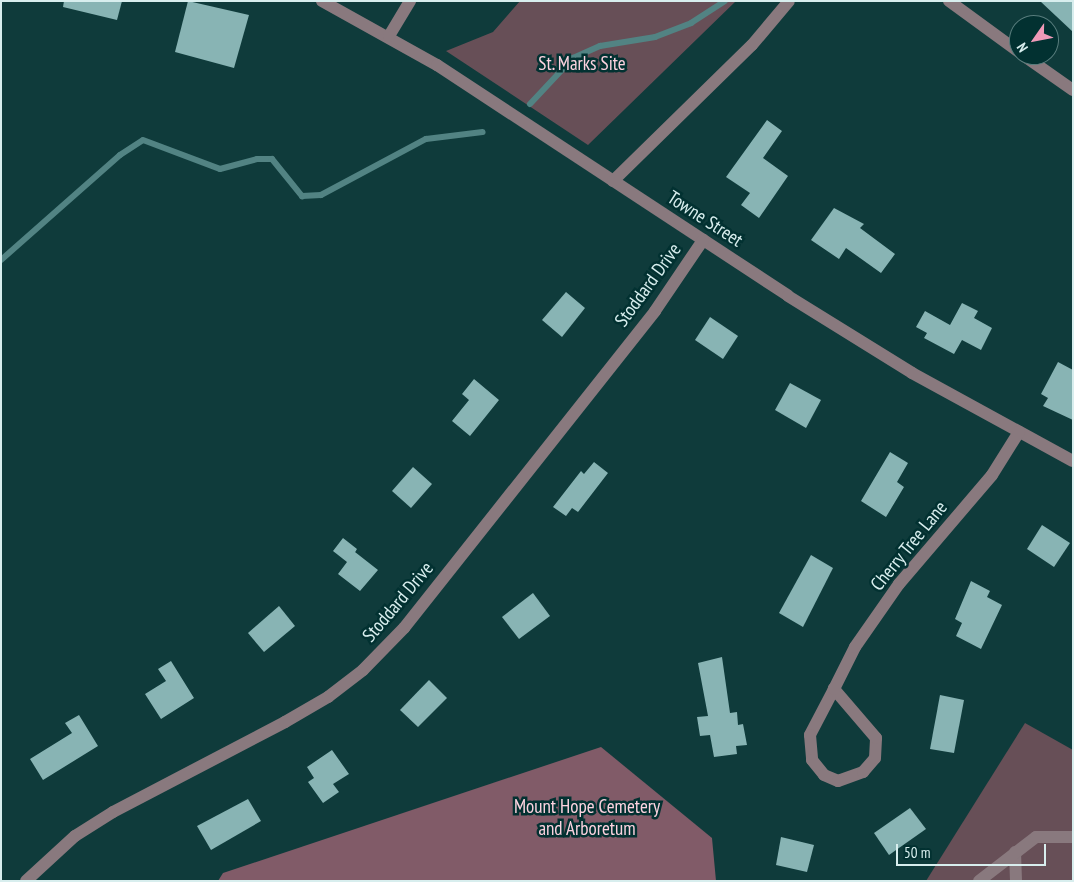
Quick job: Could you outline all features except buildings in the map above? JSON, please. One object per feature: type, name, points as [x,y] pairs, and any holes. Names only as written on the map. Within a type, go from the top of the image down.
[{"type":"street","name":"Towne Street","points":[[322,1],[389,36],[488,98],[703,240],[912,373],[1073,461]]},
{"type":"street","points":[[389,36],[410,1]]},
{"type":"street","points":[[613,181],[752,45],[789,1]]},
{"type":"street","points":[[949,1],[1009,45]]},
{"type":"street","points":[[1037,65],[1073,90]]},
{"type":"street","name":"Stoddard Drive","points":[[26,881],[75,836],[105,817],[285,722],[328,697],[363,670],[404,628],[655,311],[703,240]]},
{"type":"street","name":"Cherry Tree Lane","points":[[834,689],[876,738],[875,758],[863,772],[838,781],[824,774],[812,760],[810,735],[855,647],[899,584],[992,475],[1019,432]]},
{"type":"street","points":[[979,881],[1036,837],[1073,837]]},
{"type":"street","points":[[1015,852],[1016,881]]},
{"type":"green space","name":"St. Marks Site","points":[[520,1],[736,1],[588,145],[446,51],[493,32]]},
{"type":"green space","points":[[1025,723],[1073,750],[1073,881],[926,881]]},
{"type":"green space","name":"Mount Hope Cemetery and Arboretum","points":[[601,747],[712,838],[716,881],[218,881],[223,873]]},
{"type":"waterway","points":[[530,104],[573,58],[600,46],[655,37],[691,23],[725,1]]},
{"type":"waterway","points":[[1,260],[120,155],[143,140],[220,169],[257,159],[272,159],[302,196],[321,195],[426,139],[483,132]]}]
